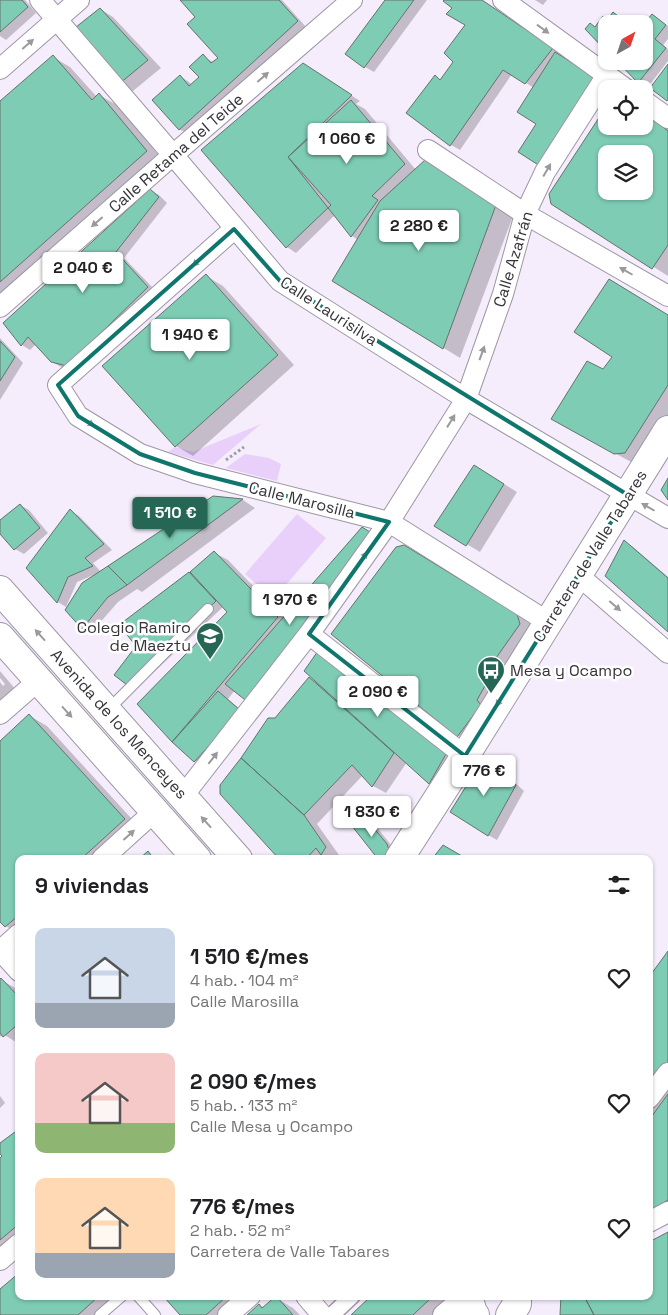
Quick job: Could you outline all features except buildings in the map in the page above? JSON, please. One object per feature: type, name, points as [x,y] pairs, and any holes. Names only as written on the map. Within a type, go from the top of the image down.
[{"type":"main road","name":"Carretera de Valle Tabares","points":[[402,855],[466,756],[668,430]]},
{"type":"main road","name":"Avenida de los Menceyes","points":[[0,590],[235,855]]},
{"type":"main road","name":"Avenida de los Menceyes","points":[[0,637],[194,855]]},
{"type":"main road","points":[[468,1300],[475,1315]]},
{"type":"street","name":"Calle Laurisilva","points":[[40,0],[280,282],[466,399],[668,518]]},
{"type":"street","points":[[0,69],[80,0]]},
{"type":"street","name":"Calle Retama del Teide","points":[[0,307],[352,0]]},
{"type":"street","points":[[503,0],[614,80]]},
{"type":"street","name":"Calle Azafrán","points":[[183,796],[309,634],[389,522],[466,399],[503,294],[525,214],[545,172],[607,75]]},
{"type":"street","points":[[653,107],[668,118]]},
{"type":"street","points":[[428,150],[525,214],[668,296]]},
{"type":"street","name":"Calle Marosilla","points":[[234,229],[58,385],[78,416],[140,454],[195,473],[389,522],[548,622]]},
{"type":"street","points":[[578,574],[668,653]]},
{"type":"street","points":[[309,634],[466,756]]},
{"type":"street","points":[[0,714],[39,680]]},
{"type":"street","points":[[106,855],[155,811]]},
{"type":"street","points":[[15,937],[0,950],[15,967]]},
{"type":"street","points":[[653,1093],[668,1073]]},
{"type":"street","points":[[653,1220],[668,1212]]},
{"type":"street","points":[[0,1260],[15,1247]]},
{"type":"street","points":[[228,1315],[245,1300]]},
{"type":"street","points":[[309,1300],[322,1315]]},
{"type":"street","points":[[332,1315],[348,1300]]},
{"type":"street","points":[[443,1315],[462,1300]]},
{"type":"lane","points":[[107,711],[208,609]]},
{"type":"lane","points":[[100,1315],[117,1300]]},
{"type":"lane","points":[[142,1300],[155,1315]]},
{"type":"highlighted area","points":[[234,229],[280,281],[628,495],[465,756],[309,634],[389,522],[195,473],[140,454],[78,416],[58,385]]},
{"type":"shaded area","points":[[261,424],[213,465],[168,452],[175,447],[193,452]]},
{"type":"shaded area","points":[[245,454],[269,458],[281,464],[277,481],[226,468]]},
{"type":"shaded area","points":[[297,514],[326,538],[274,599],[245,574]]},
{"type":"place","name":"Colegio Ramiro de Maeztu","points":[[210,660]]},
{"type":"place","name":"Mesa y Ocampo","points":[[491,694]]}]
